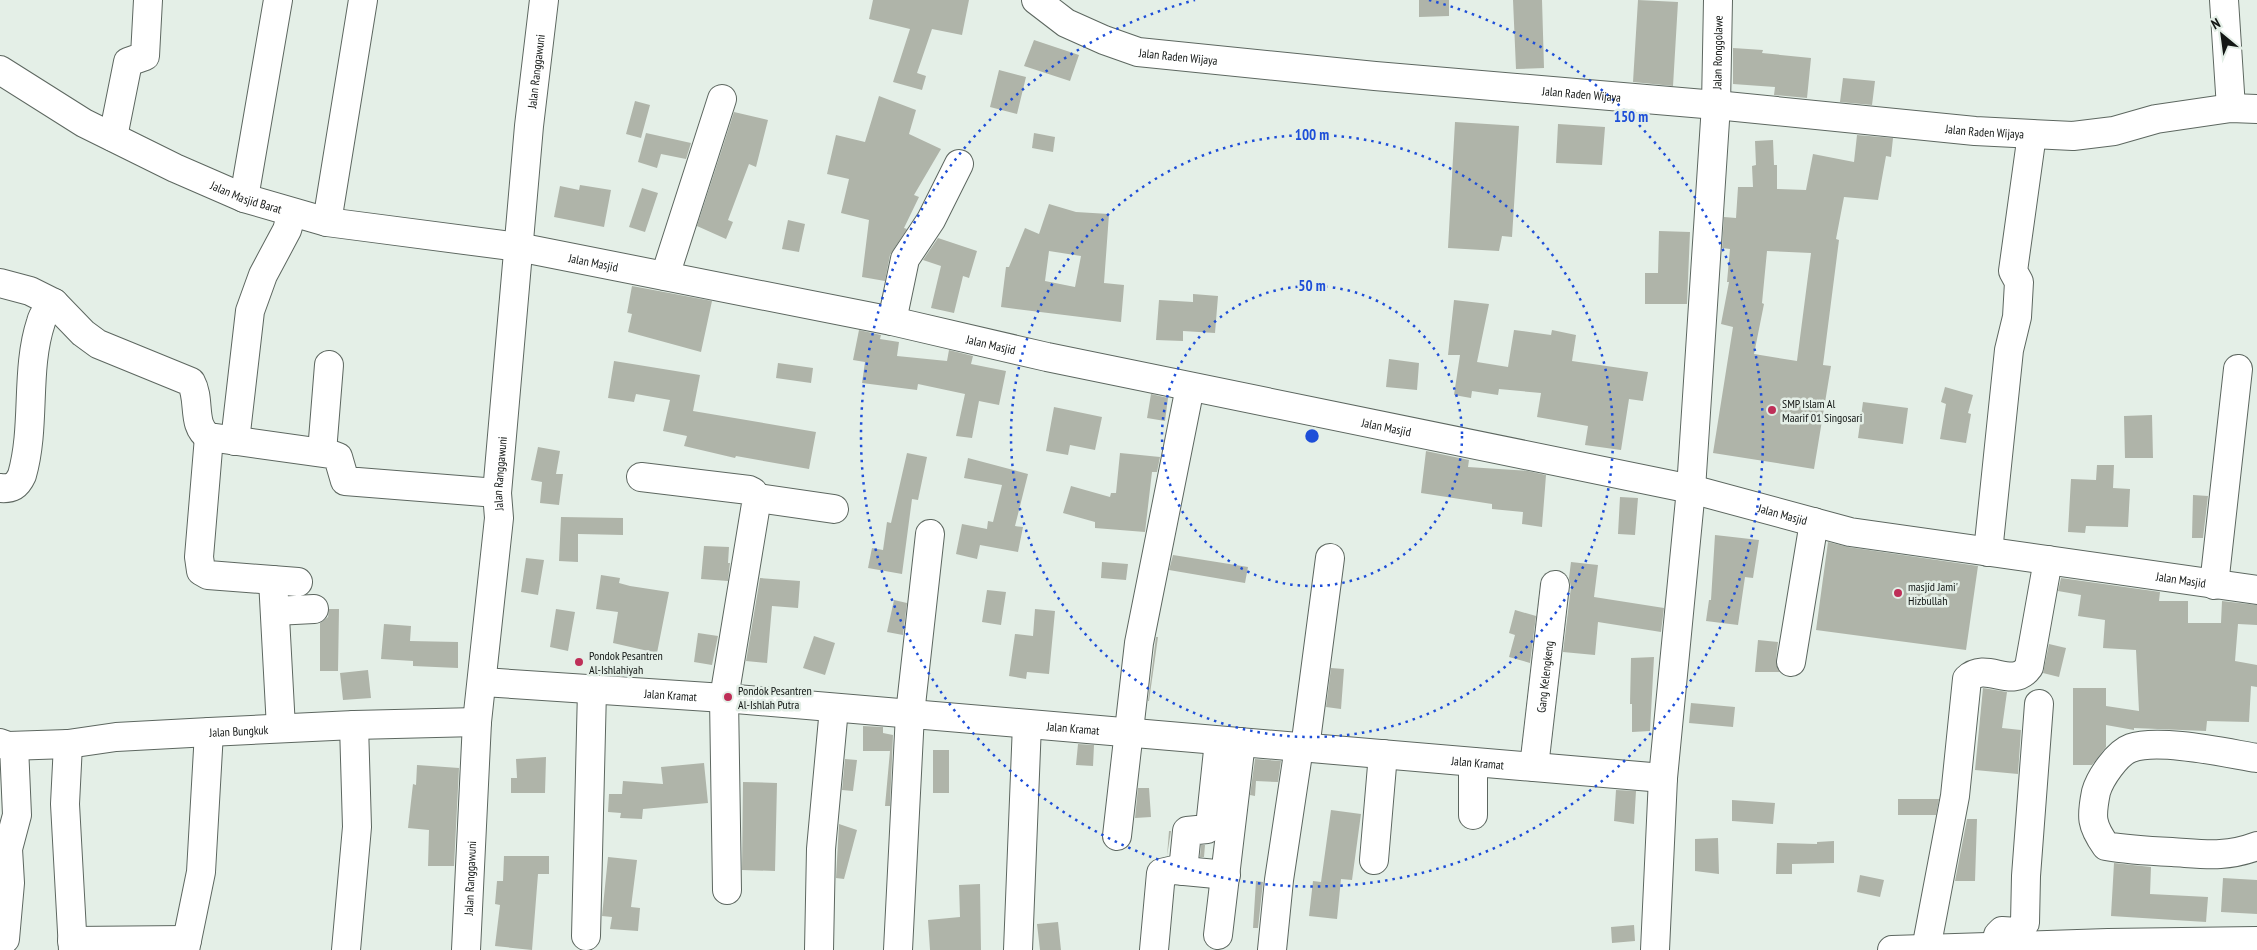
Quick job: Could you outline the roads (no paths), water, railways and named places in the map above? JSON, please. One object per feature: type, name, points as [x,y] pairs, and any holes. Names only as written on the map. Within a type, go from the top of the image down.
[{"type":"street","points":[[113,137],[128,62],[145,56],[148,0]]},
{"type":"street","points":[[244,198],[278,0]]},
{"type":"street","points":[[327,222],[363,0]]},
{"type":"street","name":"Jalan Ranggawuni","points":[[466,950],[478,722],[498,518],[497,493],[529,126],[544,0]]},
{"type":"street","name":"Jalan Raden Wijaya","points":[[1036,0],[1066,22],[1104,40],[1138,52],[1365,75],[1716,105],[1975,131],[2082,135],[2114,131],[2156,119],[2244,109]]},
{"type":"street","name":"Jalan Ronggolawe","points":[[1655,950],[1663,778],[1691,489],[1716,105],[1718,0]]},
{"type":"street","points":[[2224,0],[2244,109]]},
{"type":"street","name":"Jalan Masjid Barat","points":[[0,70],[84,123],[175,168],[244,198],[327,222],[518,247]]},
{"type":"street","points":[[665,276],[722,100]]},
{"type":"street","points":[[1988,552],[2009,350],[2017,318],[2019,282],[2013,271],[2032,134]]},
{"type":"street","points":[[892,321],[905,259],[931,220],[959,164]]},
{"type":"street","points":[[281,728],[275,611],[286,581],[208,575],[201,571],[199,558],[222,439],[252,303],[287,230],[292,213]]},
{"type":"street","name":"Jalan Masjid","points":[[518,247],[892,321],[1047,357],[1691,489],[1850,532],[2257,590]]},
{"type":"street","points":[[0,283],[30,291],[54,304],[83,333],[98,344],[191,382],[196,390],[199,425],[202,432],[222,439],[322,452],[338,457],[345,481],[497,493]]},
{"type":"street","points":[[0,488],[8,489],[17,484],[23,470],[32,410],[34,352],[41,321],[54,304]]},
{"type":"street","points":[[322,452],[329,365]]},
{"type":"street","points":[[2214,585],[2238,369]]},
{"type":"street","points":[[1117,836],[1139,643],[1190,386]]},
{"type":"street","points":[[640,477],[749,490],[757,498],[724,698],[727,890]]},
{"type":"street","points":[[757,498],[834,509]]},
{"type":"street","points":[[1791,662],[1814,522]]},
{"type":"street","points":[[898,950],[910,714],[930,534]]},
{"type":"street","points":[[1272,950],[1280,880],[1330,558]]},
{"type":"street","points":[[1926,949],[1955,796],[1967,679],[1980,671],[2008,676],[2018,676],[2025,673],[2029,667],[2048,560]]},
{"type":"street","name":"Gang Kelengkeng","points":[[1534,767],[1555,585]]},
{"type":"street","points":[[275,611],[314,610]]},
{"type":"street","name":"Jalan Kramat","points":[[483,682],[724,698],[1663,778]]},
{"type":"street","points":[[586,936],[592,690]]},
{"type":"street","points":[[1996,948],[1998,935],[2002,931],[2018,932],[2025,924],[2026,876],[2039,704]]},
{"type":"street","points":[[819,950],[821,849],[834,708]]},
{"type":"street","name":"Jalan Bungkuk","points":[[7,744],[68,744],[116,737],[354,724],[478,722]]},
{"type":"street","points":[[346,950],[357,827],[354,724]]},
{"type":"street","points":[[1018,950],[1027,724]]},
{"type":"street","points":[[68,744],[65,804],[72,945],[186,945],[201,872],[208,732]]},
{"type":"street","points":[[1183,871],[1186,830],[1207,829],[1210,827],[1230,742]]},
{"type":"street","points":[[1218,935],[1226,875],[1230,742]]},
{"type":"street","points":[[5,939],[10,883],[8,849],[17,815],[7,744]]},
{"type":"street","points":[[2257,758],[2148,744],[2129,748],[2111,764],[2099,782],[2092,812],[2094,829],[2106,846],[2128,850],[2211,856],[2246,851],[2257,846]]},
{"type":"street","points":[[1374,860],[1383,754]]},
{"type":"street","points":[[1473,762],[1473,815]]},
{"type":"street","points":[[1154,950],[1160,875],[1167,871],[1183,871],[1226,875]]},
{"type":"street","points":[[1892,950],[2257,941]]},
{"type":"place","name":"SMP Islam Al Maarif 01 Singosari","points":[[1772,410]]},
{"type":"place","name":"masjid Jami' Hizbullah","points":[[1898,593]]},
{"type":"place","name":"Pondok Pesantren Al-Ishlahiyah","points":[[579,662]]},
{"type":"place","name":"Pondok Pesantren Al-Ishlah Putra","points":[[728,697]]}]
